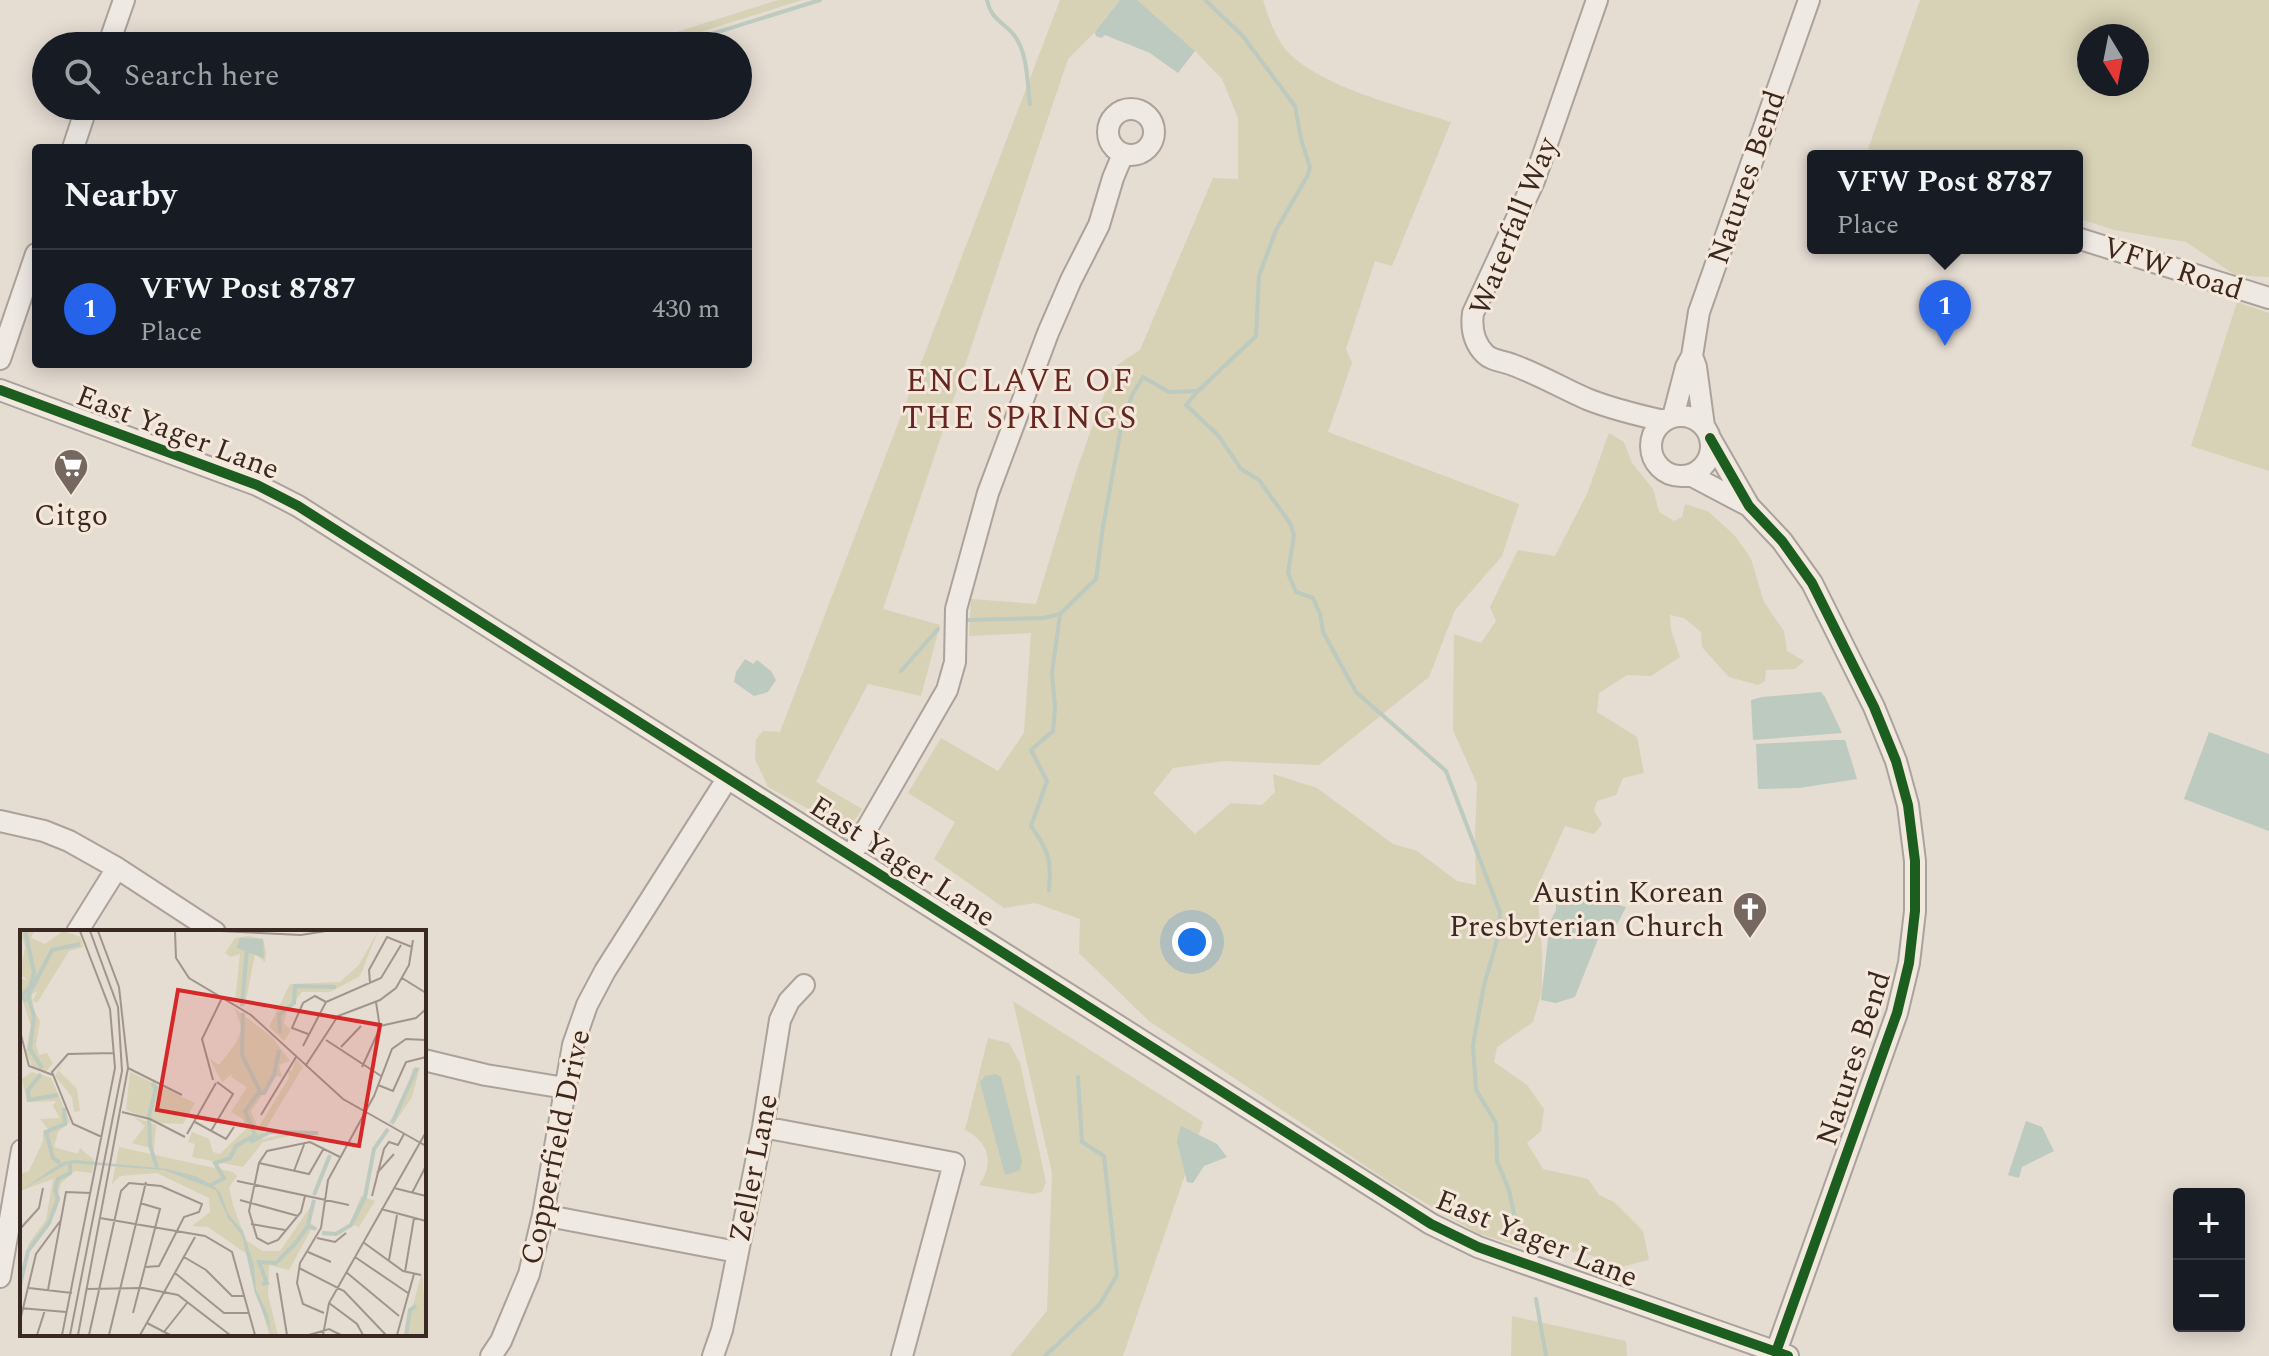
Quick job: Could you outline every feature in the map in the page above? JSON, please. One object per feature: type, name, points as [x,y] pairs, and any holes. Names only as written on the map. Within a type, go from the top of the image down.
[{"type":"street","points":[[113,32],[124,0]]},
{"type":"street","name":"Waterfall Way","points":[[1597,0],[1534,181],[1473,313],[1472,325],[1486,356],[1622,412],[1669,419]]},
{"type":"street","name":"Natures Bend","points":[[1669,419],[1692,356],[1699,312],[1809,0]]},
{"type":"street","points":[[74,144],[82,120]]},
{"type":"street","points":[[851,856],[947,690],[955,662],[956,609],[988,493],[1048,333],[1099,225],[1123,154]]},
{"type":"street","name":"VFW Road","points":[[2083,240],[2269,298]]},
{"type":"street","points":[[0,359],[32,266]]},
{"type":"street","name":"Natures Bend","points":[[1692,356],[1707,432],[1749,506],[1782,541],[1812,583],[1874,707],[1896,761],[1908,805],[1915,861],[1915,911],[1909,963],[1897,1013],[1782,1354]]},
{"type":"street","name":"East Yager Lane","points":[[0,390],[257,485],[298,506],[1431,1224],[1509,1258],[1782,1354]]},
{"type":"street","points":[[1622,412],[1651,450],[1657,464],[1672,475],[1690,475],[1702,469],[1712,450],[1707,432],[1691,417],[1680,415],[1656,429],[1651,450]]},
{"type":"street","name":"Natures Bend","points":[[1690,475],[1749,506]]},
{"type":"street","name":"Copperfield Drive","points":[[491,1356],[501,1341],[529,1274],[543,1215],[573,1045],[587,1005],[605,971],[727,779]]},
{"type":"street","points":[[0,821],[44,831],[69,841],[117,868],[212,930]]},
{"type":"street","points":[[78,930],[117,868]]},
{"type":"street","name":"Zeller Lane","points":[[713,1356],[725,1317],[763,1127],[780,1020],[789,1001],[804,985]]},
{"type":"street","points":[[426,1060],[486,1075],[565,1088]]},
{"type":"street","points":[[763,1127],[954,1163],[902,1356]]},
{"type":"street","points":[[0,1277],[20,1162]]},
{"type":"street","points":[[543,1215],[737,1252]]},
{"type":"shaded area","points":[[778,0],[802,0],[700,32],[676,32]]},
{"type":"shaded area","points":[[1060,0],[1120,0],[1095,32],[1068,59],[883,609],[940,625],[921,696],[868,684],[816,782],[862,809],[850,827],[768,787],[755,759],[756,739],[763,731],[780,732]]},
{"type":"shaded area","points":[[1120,0],[1137,0],[1195,51],[1178,73],[1150,53],[1105,35],[1101,38],[1096,36],[1095,32]]},
{"type":"shaded area","points":[[1137,0],[1263,0],[1283,46],[1315,73],[1385,102],[1451,122],[1392,266],[1375,261],[1346,349],[1352,363],[1328,432],[1519,504],[1502,556],[1455,610],[1429,677],[1319,765],[1224,761],[1173,768],[1153,793],[1195,834],[1231,803],[1262,805],[1275,792],[1273,774],[1317,788],[1393,844],[1417,851],[1457,881],[1476,885],[1477,784],[1453,730],[1454,634],[1481,643],[1496,621],[1490,607],[1518,550],[1555,556],[1587,494],[1609,433],[1624,442],[1632,463],[1653,489],[1659,512],[1674,521],[1682,517],[1685,504],[1709,512],[1735,536],[1751,559],[1764,602],[1784,631],[1787,651],[1804,661],[1795,669],[1766,670],[1765,681],[1758,685],[1729,677],[1702,647],[1701,632],[1684,618],[1670,615],[1671,630],[1680,657],[1651,676],[1627,675],[1599,693],[1597,712],[1637,737],[1644,773],[1623,778],[1616,795],[1597,801],[1594,811],[1602,824],[1594,834],[1565,826],[1537,888],[1542,991],[1533,1022],[1497,1047],[1494,1062],[1527,1085],[1544,1109],[1541,1131],[1527,1143],[1543,1169],[1588,1179],[1599,1195],[1614,1202],[1643,1231],[1649,1260],[1621,1267],[1579,1251],[1548,1255],[1479,1234],[1391,1183],[1149,1021],[1079,953],[1080,919],[1035,903],[1004,908],[934,859],[955,822],[908,793],[941,738],[998,771],[1024,733],[1031,633],[969,636],[971,599],[1036,604],[1078,466],[1114,367],[1140,350],[1213,178],[1238,179],[1238,118],[1222,79]]},
{"type":"shaded area","points":[[1920,0],[2269,0],[2269,277],[2235,275],[2186,242],[2114,230],[2083,220],[2083,150],[1868,149]]},
{"type":"shaded area","points":[[2237,302],[2269,313],[2269,471],[2191,446]]},
{"type":"shaded area","points":[[745,659],[753,664],[757,660],[771,671],[776,680],[768,692],[754,696],[734,682],[736,672]]},
{"type":"shaded area","points":[[1821,692],[1842,733],[1753,740],[1751,700]]},
{"type":"shaded area","points":[[2209,732],[2269,754],[2269,831],[2184,799]]},
{"type":"shaded area","points":[[1845,740],[1857,779],[1799,788],[1758,789],[1756,744]]},
{"type":"shaded area","points":[[1556,888],[1626,907],[1614,931],[1598,939],[1575,997],[1556,1003],[1541,1000],[1550,922],[1556,910]]},
{"type":"shaded area","points":[[1013,1001],[1203,1122],[1123,1356],[1010,1356],[1047,1311],[1052,1173]]},
{"type":"shaded area","points":[[988,1038],[1009,1043],[1020,1063],[1046,1182],[1042,1192],[1033,1194],[979,1185],[987,1169],[987,1153],[979,1140],[965,1130]]},
{"type":"shaded area","points":[[996,1074],[1001,1077],[1022,1162],[1020,1170],[1005,1175],[980,1082],[985,1076]]},
{"type":"shaded area","points":[[2026,1121],[2042,1127],[2054,1151],[2022,1167],[2019,1178],[2008,1175]]},
{"type":"shaded area","points":[[1181,1126],[1217,1144],[1227,1157],[1204,1166],[1193,1183],[1187,1182],[1177,1141]]},
{"type":"shaded area","points":[[1512,1316],[1626,1341],[1627,1356],[1511,1356]]},
{"type":"waterway","points":[[718,32],[820,0]]},
{"type":"waterway","points":[[987,0],[998,20],[1019,42],[1030,104]]},
{"type":"waterway","points":[[1205,0],[1242,35],[1295,106],[1310,167],[1276,230],[1259,276],[1256,336],[1186,405],[1218,435],[1241,469],[1259,480],[1290,523],[1294,535],[1288,573],[1296,592],[1313,598],[1323,632],[1356,692],[1446,771],[1500,912],[1499,933],[1484,985],[1473,1045],[1476,1090],[1496,1123],[1497,1161],[1509,1190],[1516,1224]]},
{"type":"waterway","points":[[1049,890],[1048,856],[1031,826],[1047,781],[1031,750],[1053,731],[1055,707],[1052,673],[1060,614],[1096,579],[1121,428],[1132,395],[1143,377],[1169,392],[1198,391]]},
{"type":"waterway","points":[[967,620],[1043,618],[1060,614]]},
{"type":"waterway","points":[[901,671],[938,629]]},
{"type":"waterway","points":[[1045,1356],[1100,1304],[1117,1275],[1104,1156],[1082,1142],[1078,1077]]},
{"type":"waterway","points":[[1536,1299],[1546,1356]]},
{"type":"cycle path","points":[[0,390],[257,485],[298,506],[1431,1224],[1478,1247],[1788,1356]]},
{"type":"cycle path","points":[[1710,438],[1749,506],[1782,541],[1812,583],[1874,707],[1896,761],[1908,805],[1915,861],[1915,911],[1909,963],[1897,1013],[1776,1352]]},
{"type":"place","name":"VFW Post 8787","points":[[1945,346]]},
{"type":"place","name":"Citgo","points":[[71,497]]},
{"type":"place","name":"Austin Korean Presbyterian Church","points":[[1750,940]]},
{"type":"district","name":"ENCLAVE OF THE SPRINGS","points":[[1020,398]]}]
